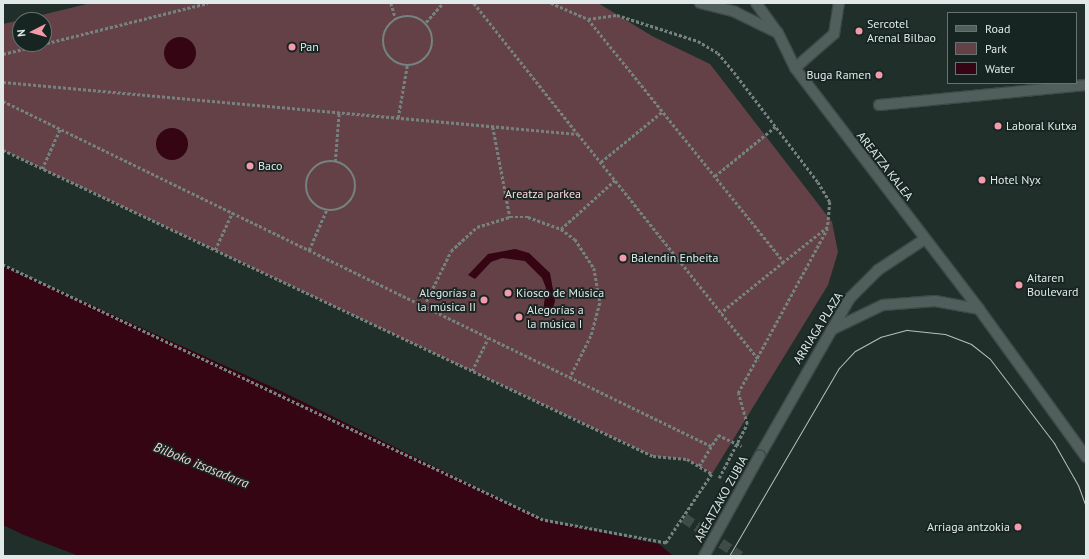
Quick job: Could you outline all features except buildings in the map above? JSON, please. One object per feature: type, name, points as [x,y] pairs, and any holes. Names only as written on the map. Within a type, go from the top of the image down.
[{"type":"street","points":[[700,3],[736,12],[778,33]]},
{"type":"street","name":"AREATZA KALEA","points":[[756,3],[778,33],[795,68],[979,309],[1086,457]]},
{"type":"street","points":[[795,68],[834,34],[839,3]]},
{"type":"street","points":[[879,105],[1086,85]]},
{"type":"street","name":"ARRIAGA PLAZA","points":[[760,455],[850,298],[878,270],[925,239]]},
{"type":"street","points":[[831,330],[883,305],[935,301],[979,309]]},
{"type":"street","name":"AREATZAKO ZUBIA","points":[[704,556],[760,455]]},
{"type":"path","points":[[3,54],[208,3]]},
{"type":"path","points":[[391,3],[396,19]]},
{"type":"path","points":[[426,22],[443,3]]},
{"type":"path","points":[[474,3],[759,360]]},
{"type":"path","points":[[551,3],[588,19],[784,262]]},
{"type":"path","points":[[406,15],[426,22],[432,30],[432,51],[426,60],[407,66],[397,64],[385,50],[384,33],[396,19],[406,15]]},
{"type":"path","points":[[588,19],[617,15],[698,41],[718,53],[776,126],[830,202],[828,227],[759,360],[738,393],[747,424],[719,478]]},
{"type":"path","points":[[398,118],[407,66]]},
{"type":"path","points":[[3,82],[578,134]]},
{"type":"path","points":[[3,101],[711,446]]},
{"type":"path","points":[[335,162],[338,112]]},
{"type":"path","points":[[601,162],[663,112]]},
{"type":"path","points":[[493,126],[510,217]]},
{"type":"path","points":[[715,176],[776,126]]},
{"type":"path","points":[[42,169],[60,129]]},
{"type":"path","points":[[3,150],[654,456],[687,459],[712,474],[666,543],[543,520],[3,265]]},
{"type":"path","points":[[335,162],[348,167],[356,186],[348,205],[339,210],[326,211],[307,196],[306,179],[318,164],[335,162]]},
{"type":"path","points":[[561,229],[615,180]]},
{"type":"path","points":[[309,250],[326,211]]},
{"type":"path","points":[[215,250],[232,213]]},
{"type":"path","points":[[424,306],[452,251],[463,238],[482,225],[510,217],[528,217],[561,229],[575,239],[589,258],[599,285],[600,303],[591,336],[570,378]]},
{"type":"path","points":[[721,313],[828,227]]},
{"type":"path","points":[[472,371],[488,338]]},
{"type":"path","points":[[699,466],[718,435],[760,455]]},
{"type":"green space","name":"Areatza parkea","points":[[91,3],[598,3],[652,36],[710,64],[832,222],[838,252],[828,285],[712,474],[687,459],[653,456],[3,150],[3,24],[12,22],[12,52],[52,52],[52,12]]},
{"type":"water","points":[[177,37],[183,37],[193,44],[196,53],[195,59],[189,66],[183,69],[177,69],[167,62],[164,56],[164,50],[171,40]]},
{"type":"water","points":[[169,128],[175,128],[185,135],[188,144],[187,150],[181,157],[175,160],[169,160],[159,153],[156,147],[156,141],[163,131]]},
{"type":"water","points":[[515,249],[529,253],[550,273],[555,301],[551,315],[543,312],[546,288],[542,278],[525,261],[502,258],[491,262],[475,279],[468,275],[488,254]]},
{"type":"water","name":"Bilboko itsasadarra","points":[[3,265],[281,391],[543,520],[659,544],[673,556],[79,556],[24,535],[3,525]]},
{"type":"tunnel","points":[[684,518],[740,556]]},
{"type":"tram line","points":[[729,556],[839,368],[855,351],[880,337],[907,330],[945,334],[971,344],[990,359],[1054,443],[1078,485],[1086,507]]},
{"type":"place","name":"Sercotel Arenal Bilbao","points":[[859,31]]},
{"type":"place","name":"Pan","points":[[292,47]]},
{"type":"place","name":"Buga Ramen","points":[[879,75]]},
{"type":"place","name":"Laboral Kutxa","points":[[998,126]]},
{"type":"place","name":"Baco","points":[[250,166]]},
{"type":"place","name":"Hotel Nyx","points":[[982,180]]},
{"type":"place","name":"Balendin Enbeita","points":[[623,258]]},
{"type":"place","name":"Aitaren Boulevard","points":[[1019,285]]},
{"type":"place","name":"Kiosco de Música","points":[[508,293]]},
{"type":"place","name":"Alegorías a la música II","points":[[484,300]]},
{"type":"place","name":"Alegorías a la música I","points":[[519,317]]},
{"type":"place","name":"Arriaga antzokia","points":[[1018,527]]}]
